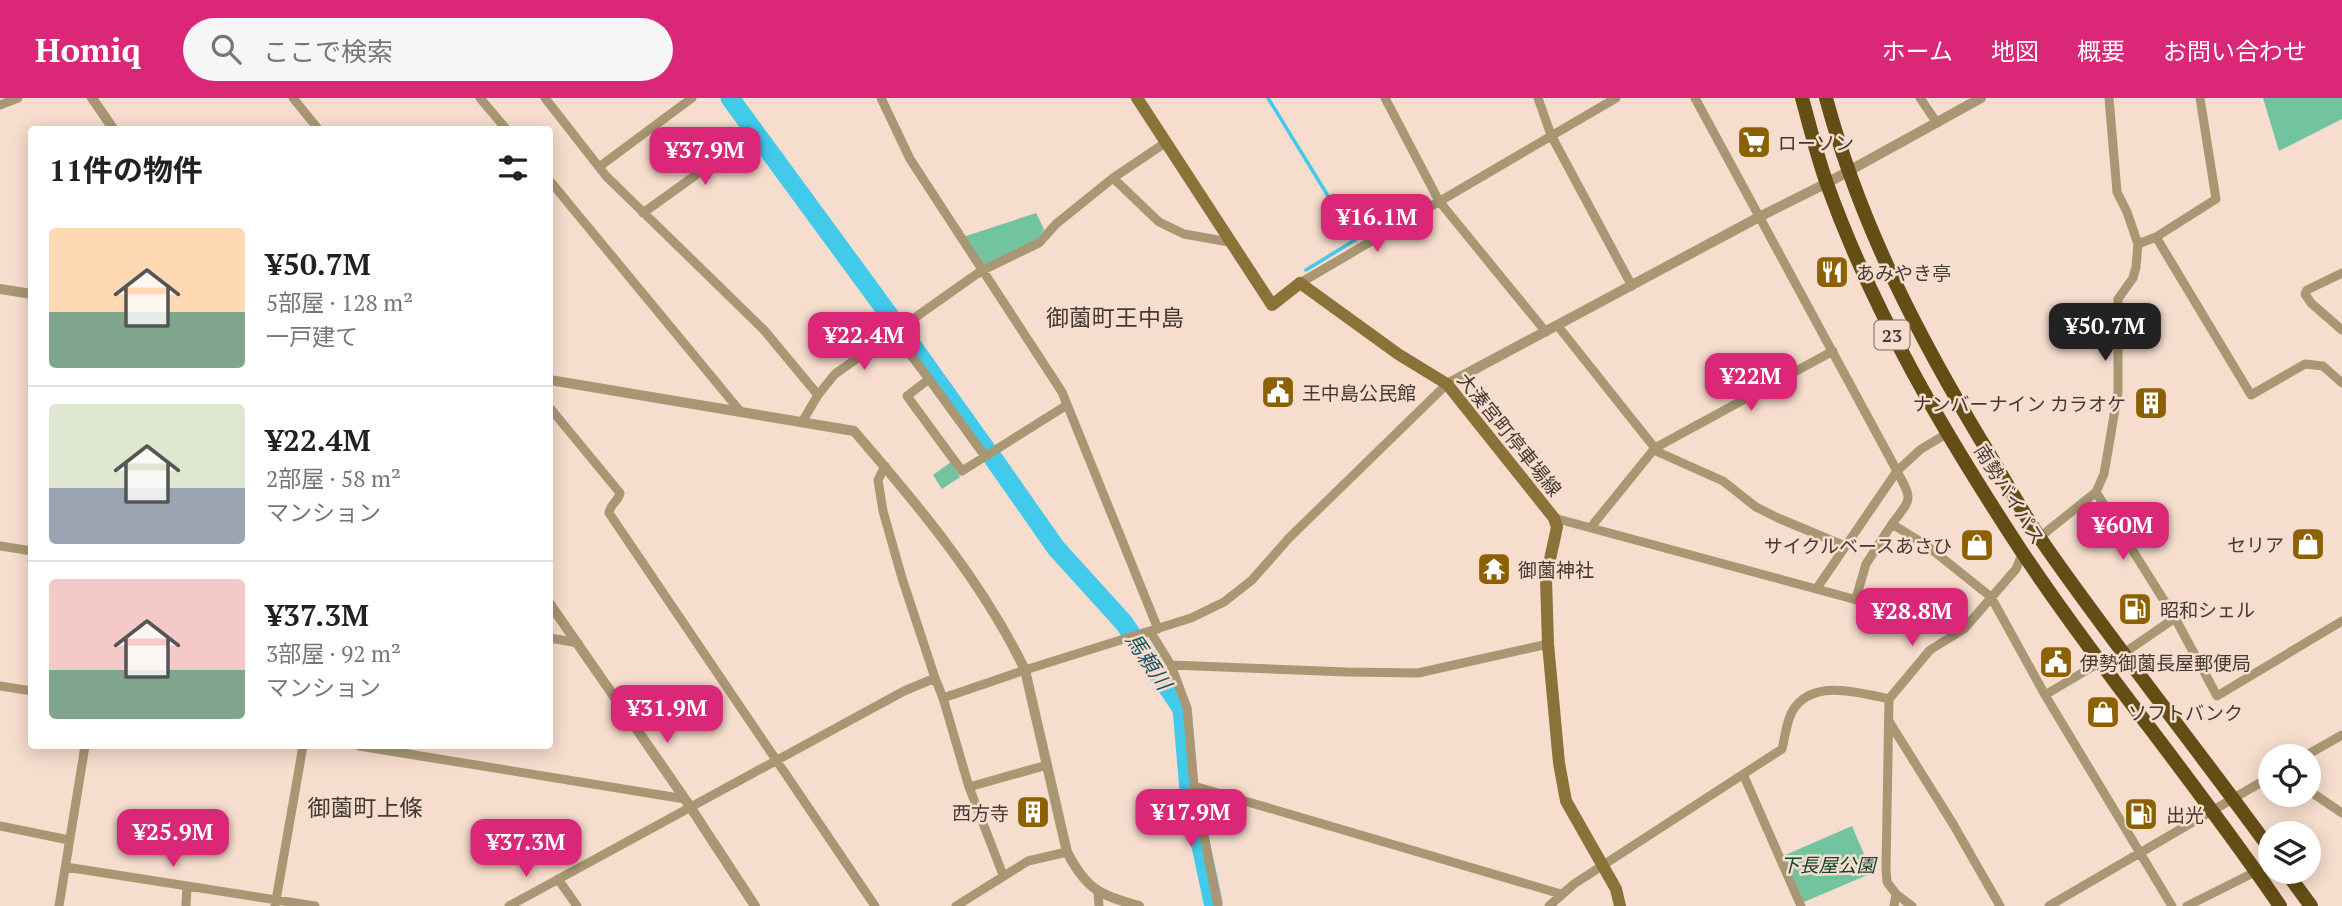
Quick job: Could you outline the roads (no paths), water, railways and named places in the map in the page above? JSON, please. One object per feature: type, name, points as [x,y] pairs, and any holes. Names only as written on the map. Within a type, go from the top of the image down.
[{"type":"highway","name":"南勢バイパス","points":[[1802,98],[1827,183],[1850,243],[1891,333],[1948,433],[2023,552],[2213,810],[2280,906]]},
{"type":"highway","name":"南勢バイパス","points":[[1825,98],[1847,171],[1905,307],[1943,379],[2040,537],[2258,832]]},
{"type":"highway","points":[[2295,884],[2311,906]]},
{"type":"main road","points":[[1137,98],[1272,305],[1300,283]]},
{"type":"main road","name":"大湊宮町停車場線","points":[[1300,283],[1398,354],[1447,384],[1554,518],[1557,527],[1546,578],[1548,644],[1559,763],[1566,801],[1616,889],[1620,906]]},
{"type":"street","points":[[0,105],[18,98]]},
{"type":"street","points":[[92,98],[111,126]]},
{"type":"street","points":[[293,98],[316,126]]},
{"type":"street","points":[[480,98],[504,126]]},
{"type":"street","points":[[545,98],[599,167],[764,330],[818,395]]},
{"type":"street","points":[[599,167],[692,98]]},
{"type":"street","points":[[881,98],[910,159],[1062,392],[1149,631],[1171,665],[1188,708],[1194,786],[1218,906]]},
{"type":"street","points":[[1385,98],[1439,201],[1546,332]]},
{"type":"street","points":[[1538,98],[1551,135],[1632,286]]},
{"type":"street","points":[[1300,283],[1616,98]]},
{"type":"street","points":[[1695,98],[1910,495],[1909,501],[1866,565],[1856,598]]},
{"type":"street","points":[[1920,98],[1937,123]]},
{"type":"street","points":[[943,698],[1191,618],[1224,602],[1252,579],[1289,538],[1447,384],[1827,183],[1981,98]]},
{"type":"street","points":[[2040,537],[2096,492],[2104,474],[2118,392],[2118,299],[2133,278],[2138,244],[2117,192],[2109,98]]},
{"type":"street","points":[[2138,244],[2156,237],[2216,199],[2200,98]]},
{"type":"street","points":[[642,212],[750,136]]},
{"type":"street","points":[[802,422],[818,395],[835,374],[981,271],[1039,243],[1056,224],[1114,178],[1165,143]]},
{"type":"street","points":[[1114,178],[1159,222],[1184,234],[1229,242]]},
{"type":"street","points":[[553,185],[740,411]]},
{"type":"street","points":[[2156,237],[2251,395],[2305,363],[2323,366],[2342,383]]},
{"type":"street","points":[[2342,273],[2307,290],[2305,294],[2311,303],[2342,330]]},
{"type":"street","points":[[0,289],[28,293]]},
{"type":"street","points":[[1558,325],[1658,452],[1723,481],[1756,507],[1778,519],[1845,546]]},
{"type":"street","points":[[894,333],[985,456]]},
{"type":"street","points":[[1591,527],[1655,449],[1833,351]]},
{"type":"street","points":[[929,379],[907,396],[962,471],[1067,405]]},
{"type":"street","points":[[553,380],[854,431],[977,583],[1025,670],[1067,852],[1080,876],[1098,893],[1139,906]]},
{"type":"street","points":[[553,412],[620,493],[609,513],[875,906]]},
{"type":"street","points":[[1817,588],[1897,471],[1921,449],[1948,433]]},
{"type":"street","points":[[885,466],[878,480],[883,512],[902,578],[943,698],[969,787],[1003,875]]},
{"type":"street","points":[[2096,492],[2175,618],[2217,696],[2342,621]]},
{"type":"street","points":[[1554,518],[1964,629]]},
{"type":"street","points":[[1892,524],[1926,545],[1991,597],[2045,695],[2172,906]]},
{"type":"street","points":[[0,546],[28,550]]},
{"type":"street","points":[[1912,906],[1896,894],[1887,881],[1889,699],[1930,650],[1964,629],[2016,569],[2023,552]]},
{"type":"street","points":[[553,608],[755,906]]},
{"type":"street","points":[[2124,653],[2175,618]]},
{"type":"street","points":[[553,639],[578,643]]},
{"type":"street","points":[[1171,665],[1418,673],[1548,644]]},
{"type":"street","points":[[2045,695],[2102,661]]},
{"type":"street","points":[[509,906],[688,804],[778,760],[882,702],[936,678]]},
{"type":"street","points":[[0,686],[28,690]]},
{"type":"street","points":[[1549,906],[1561,894],[1602,866],[1782,749],[1794,707],[1812,693],[1841,691],[1889,699]]},
{"type":"street","points":[[1889,721],[2000,906]]},
{"type":"street","points":[[2321,747],[2342,735]]},
{"type":"street","points":[[59,906],[84,749]]},
{"type":"street","points":[[275,903],[302,749]]},
{"type":"street","points":[[376,749],[688,804]]},
{"type":"street","points":[[969,787],[1047,765]]},
{"type":"street","points":[[1743,775],[1801,906]]},
{"type":"street","points":[[2049,906],[2258,784]]},
{"type":"street","points":[[1194,786],[1561,894]]},
{"type":"street","points":[[2321,799],[2342,813]]},
{"type":"street","points":[[0,826],[69,840]]},
{"type":"street","points":[[956,906],[1028,861],[1067,852]]},
{"type":"street","points":[[66,867],[275,903],[315,906]]},
{"type":"street","points":[[2187,906],[2257,871]]},
{"type":"street","points":[[558,879],[577,906]]},
{"type":"street","points":[[186,906],[187,886]]},
{"type":"street","points":[[1098,893],[1099,906]]},
{"type":"street","points":[[1894,906],[1896,894]]},
{"type":"waterway","name":"馬頼川","points":[[730,98],[895,323]]},
{"type":"waterway","points":[[1268,98],[1355,240],[1306,270]]},
{"type":"waterway","name":"馬頼川","points":[[906,337],[986,449]]},
{"type":"waterway","name":"馬頼川","points":[[993,458],[1056,548],[1124,623],[1182,709],[1189,790],[1213,902]]},
{"type":"place","name":"ローソン","points":[[1754,142]]},
{"type":"place","name":"あみやき亭","points":[[1832,272]]},
{"type":"place","name":"王中島公民館","points":[[1278,392]]},
{"type":"place","name":"ナンバーナイン カラオケ","points":[[2151,403]]},
{"type":"place","name":"セリア","points":[[2308,544]]},
{"type":"place","name":"サイクルベースあさひ","points":[[1977,545]]},
{"type":"place","name":"御薗神社","points":[[1494,569]]},
{"type":"place","name":"昭和シェル","points":[[2135,609]]},
{"type":"place","name":"伊勢御薗長屋郵便局","points":[[2056,662]]},
{"type":"place","name":"ソフトバンク","points":[[2103,712]]},
{"type":"place","name":"西方寺","points":[[1033,812]]},
{"type":"place","name":"出光","points":[[2141,814]]},
{"type":"district","name":"御薗町王中島","points":[[1115,317]]},
{"type":"district","name":"御薗町上條","points":[[365,807]]},
{"type":"park label","name":"下長屋公園","points":[[1828,864]]}]
